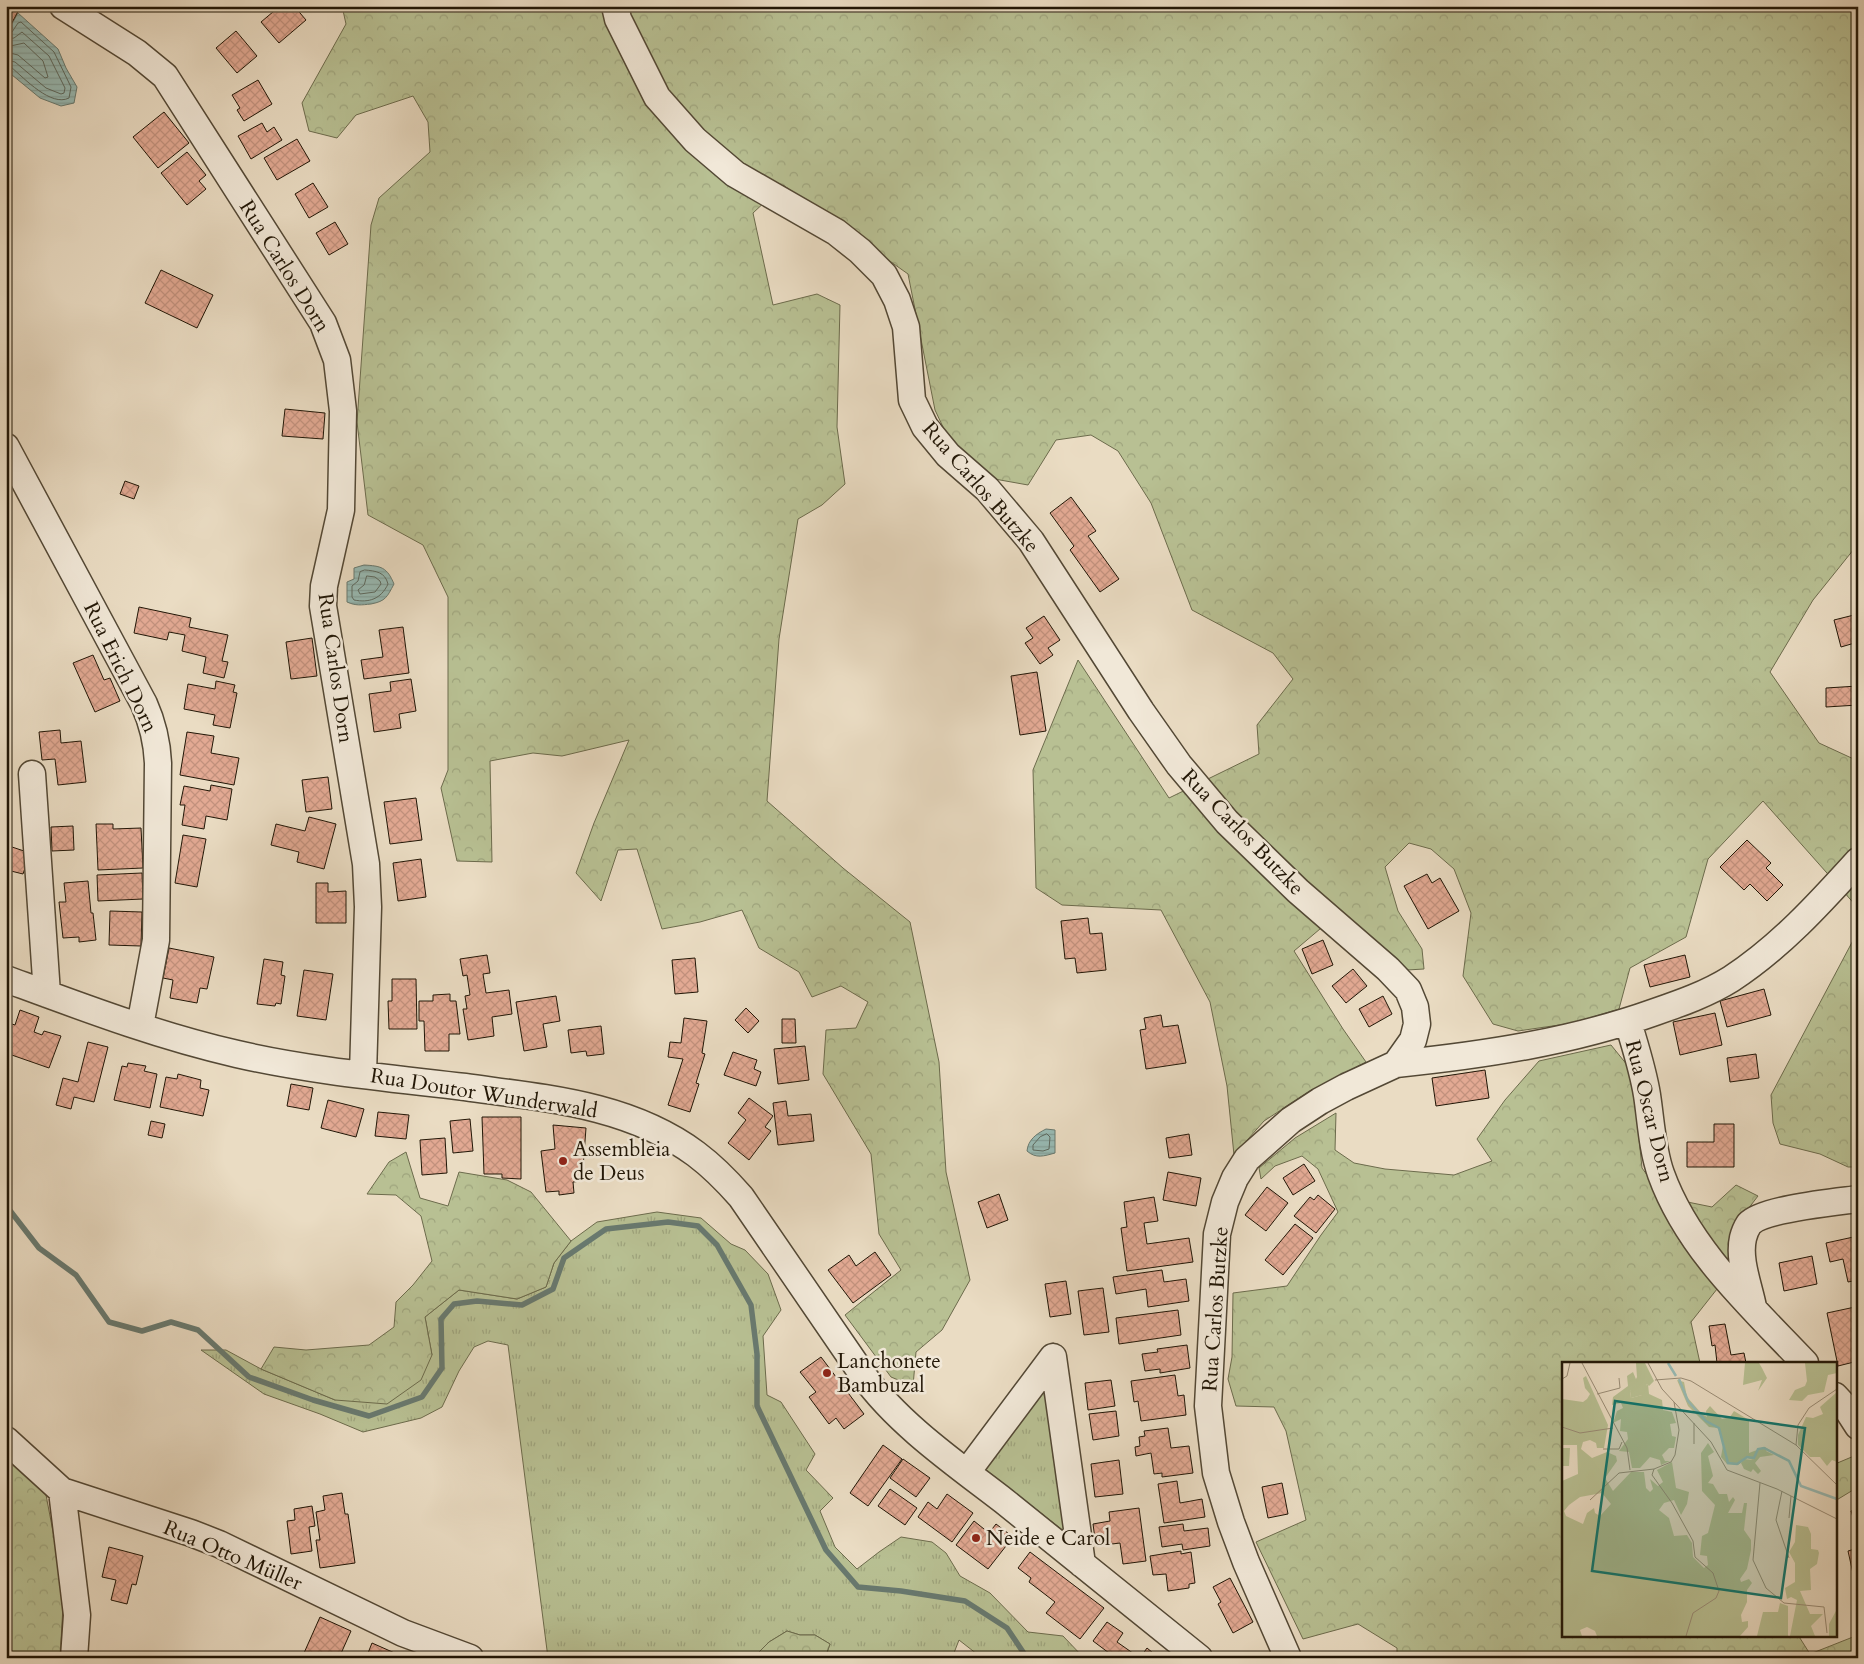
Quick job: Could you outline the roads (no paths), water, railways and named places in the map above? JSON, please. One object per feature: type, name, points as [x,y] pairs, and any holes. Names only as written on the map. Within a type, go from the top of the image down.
[{"type":"street","name":"Rua Carlos Dorn","points":[[63,6],[137,53],[165,76],[323,323],[337,360],[343,410],[341,510],[324,586],[323,606],[366,864],[368,907],[363,1074]]},
{"type":"street","name":"Rua Carlos Butzke","points":[[615,6],[618,19],[657,98],[695,140],[735,174],[836,232],[860,251],[884,275],[897,300],[906,327],[912,400],[925,427],[948,455],[987,489],[1031,541],[1140,711],[1179,764],[1227,822],[1298,891],[1388,969],[1408,990],[1415,1007],[1417,1024],[1413,1040],[1396,1064],[1320,1101],[1291,1120],[1247,1159],[1235,1178],[1225,1202],[1217,1234],[1208,1406],[1216,1473],[1246,1562],[1288,1658]]},
{"type":"street","name":"Rua Erich Dorn","points":[[6,446],[144,704],[152,722],[157,741],[156,940],[140,1026]]},
{"type":"street","points":[[32,774],[47,994]]},
{"type":"street","points":[[1396,1064],[1458,1058],[1573,1037],[1628,1022],[1692,999],[1730,979],[1761,957],[1806,918],[1858,861]]},
{"type":"street","name":"Rua Doutor Wunderwald","points":[[6,979],[140,1026],[237,1054],[363,1074],[553,1099],[593,1107],[640,1124],[668,1137],[695,1153],[722,1176],[741,1197],[875,1392],[913,1428],[1199,1658]]},
{"type":"street","name":"Rua Oscar Dorn","points":[[1628,1022],[1642,1069],[1655,1152],[1676,1206],[1713,1263],[1804,1362]]},
{"type":"street","points":[[1753,1308],[1742,1249],[1743,1237],[1749,1224],[1760,1217],[1774,1212],[1858,1199]]},
{"type":"street","points":[[967,1472],[1053,1357],[1082,1564]]},
{"type":"street","name":"Rua Otto Müller","points":[[6,1440],[62,1491],[219,1544],[403,1633],[470,1658]]},
{"type":"street","points":[[62,1491],[76,1615],[74,1658]]},
{"type":"water","points":[[18,13],[58,49],[77,87],[74,103],[61,106],[40,98],[6,70],[6,27],[9,29]]},
{"type":"water","points":[[364,565],[383,568],[389,574],[394,584],[383,600],[361,605],[347,602],[347,582],[354,579],[354,568]]},
{"type":"water","points":[[1046,1129],[1055,1130],[1055,1153],[1040,1156],[1030,1154],[1027,1151],[1031,1141],[1036,1135]]},
{"type":"waterway","points":[[6,1198],[8,1208],[39,1248],[76,1275],[109,1322],[142,1331],[171,1322],[198,1330],[249,1377],[313,1400],[369,1416],[422,1397],[442,1368],[441,1319],[454,1304],[477,1301],[522,1305],[553,1289],[564,1258],[606,1229],[668,1222],[698,1226],[717,1245],[751,1305],[757,1354],[757,1406],[826,1550],[858,1587],[901,1591],[965,1601],[1007,1628],[1027,1658]]},
{"type":"place","name":"Assembleia de Deus","points":[[563,1161]]},
{"type":"place","name":"Lanchonete Bambuzal","points":[[827,1373]]},
{"type":"place","name":"Neide e Carol","points":[[976,1538]]}]
